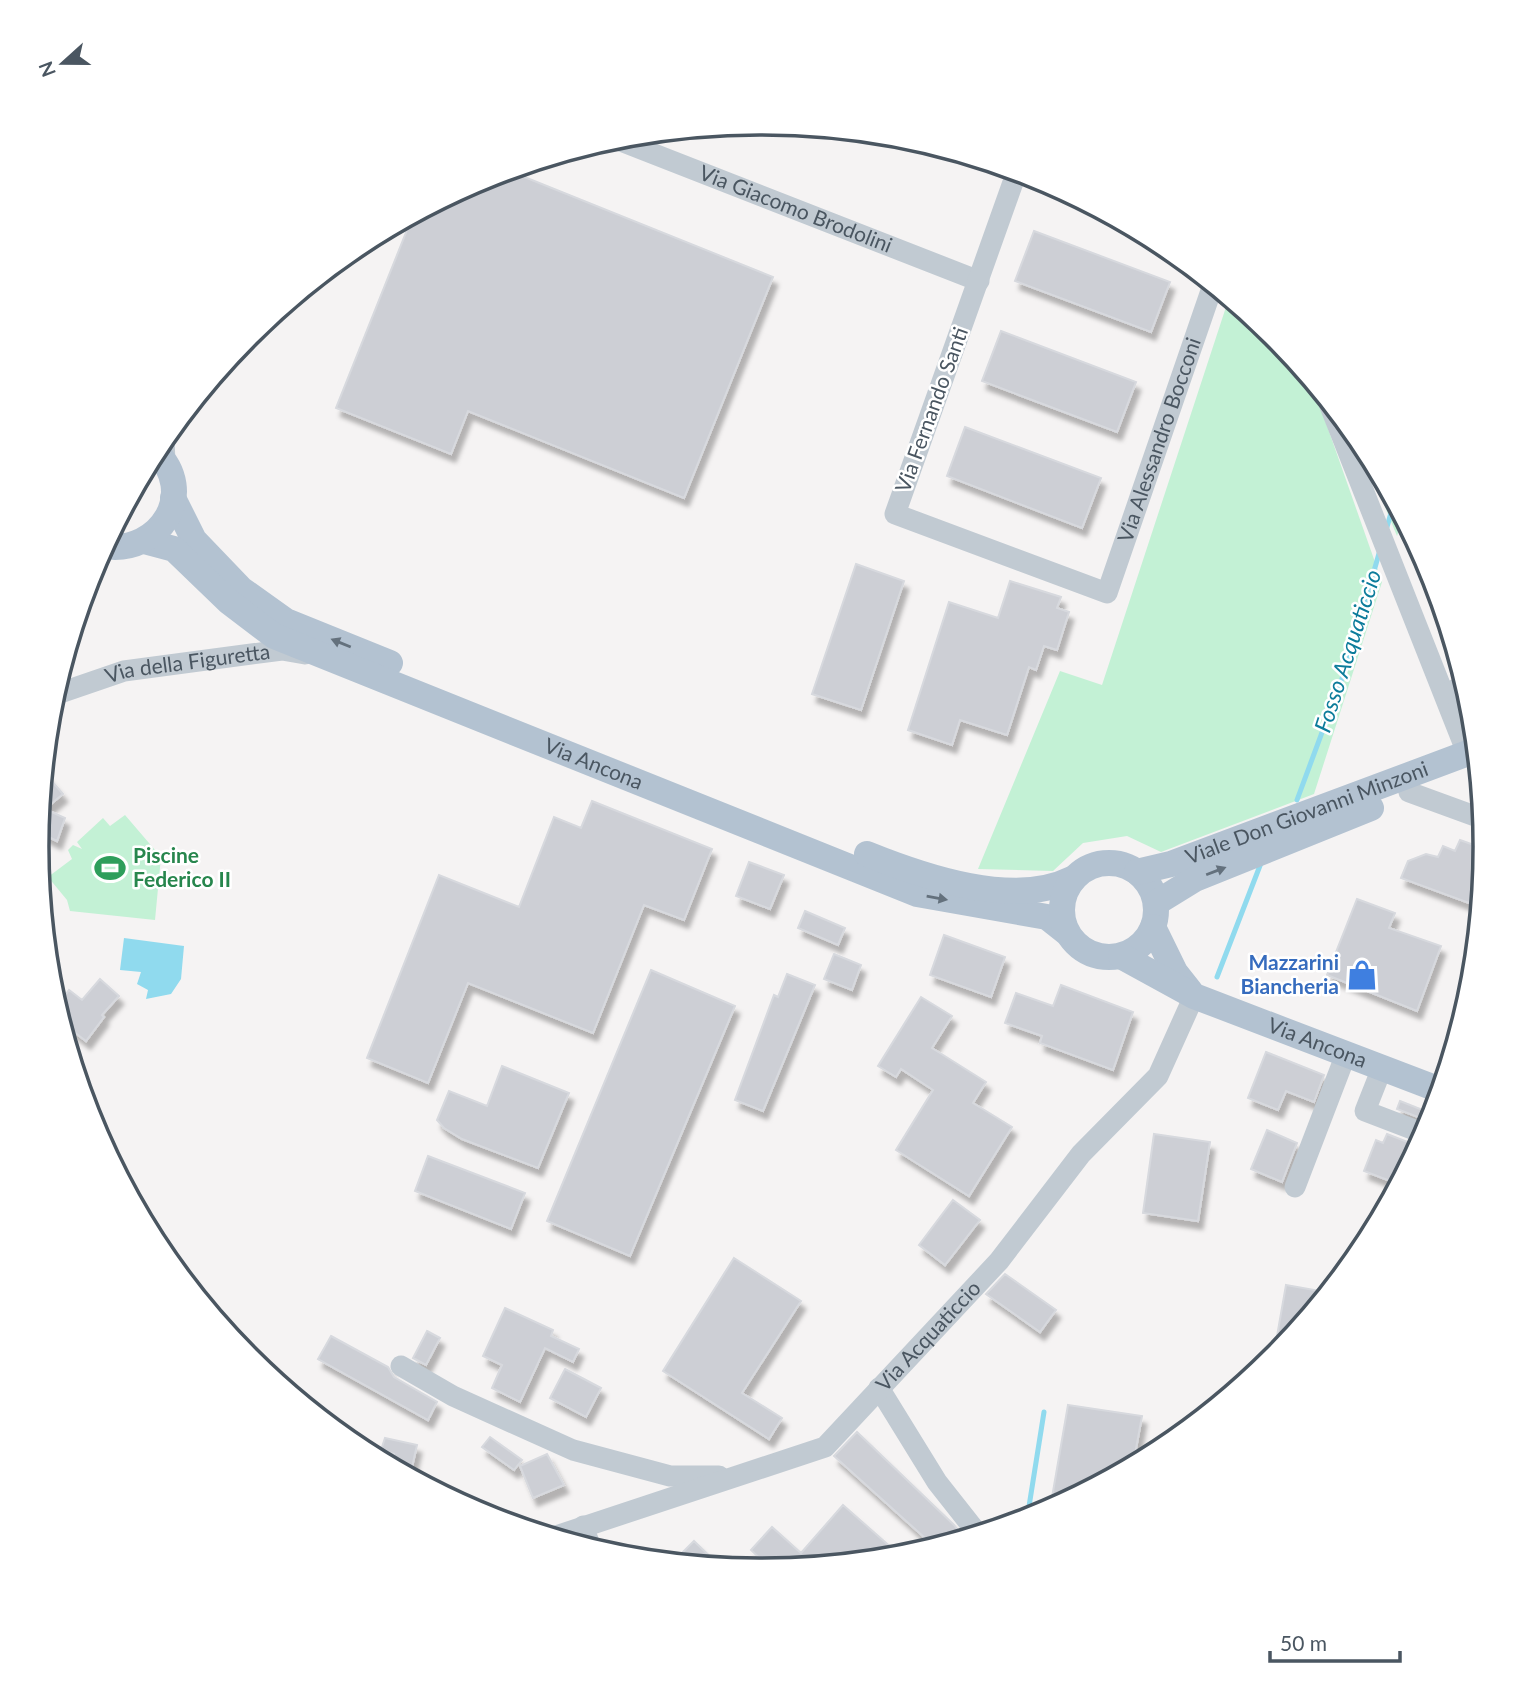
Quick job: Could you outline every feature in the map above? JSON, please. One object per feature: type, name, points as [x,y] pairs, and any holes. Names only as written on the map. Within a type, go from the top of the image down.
[{"type":"main road","name":"Via Ancona","points":[[164,458],[171,474],[173,498],[194,540],[241,589],[286,621],[919,875],[998,890],[1055,888],[1072,879]]},
{"type":"main road","points":[[144,541],[164,523],[173,498]]},
{"type":"main road","name":"Via Ancona","points":[[115,547],[144,541],[174,550],[229,602],[274,636],[917,894],[1047,918],[1066,932]]},
{"type":"main road","name":"Viale Don Giovanni Minzoni","points":[[1138,872],[1171,864],[1467,758]]},
{"type":"main road","name":"Viale Don Giovanni Minzoni","points":[[1154,915],[1195,879],[1409,792],[1467,759]]},
{"type":"main road","points":[[1154,915],[1140,945],[1121,956],[1100,957],[1072,940],[1066,932],[1061,910],[1066,889],[1072,879],[1088,866],[1108,862],[1138,872],[1146,880],[1154,915],[1175,971],[1194,996]]},
{"type":"main road","name":"Via Ancona","points":[[1121,956],[1194,996],[1431,1087]]},
{"type":"street","name":"Via Giacomo Brodolini","points":[[633,146],[979,281]]},
{"type":"street","name":"Via Fernando Santi","points":[[1013,181],[895,514],[1107,593]]},
{"type":"street","name":"Via Alessandro Bocconi","points":[[1107,593],[1210,295]]},
{"type":"street","points":[[1341,435],[1464,736]]},
{"type":"street","name":"Via della Figuretta","points":[[67,691],[124,671],[227,656],[282,650],[324,656]]},
{"type":"street","points":[[1445,694],[1455,690]]},
{"type":"street","points":[[1409,792],[1472,815]]},
{"type":"street","name":"Via Acquaticcio","points":[[568,1531],[825,1447],[999,1261],[1081,1154],[1158,1076],[1194,996]]},
{"type":"street","points":[[1295,1187],[1346,1054]]},
{"type":"street","points":[[1382,1068],[1365,1111],[1414,1130]]},
{"type":"street","points":[[401,1366],[453,1396],[573,1450],[670,1476],[742,1475]]},
{"type":"street","points":[[879,1388],[937,1482],[972,1526]]},
{"type":"street","points":[[583,1526],[587,1536]]},
{"type":"green space","points":[[1226,308],[1264,343],[1320,406],[1382,582],[1314,794],[1161,852],[1127,836],[1083,843],[1053,871],[978,869],[1060,671],[1102,685]]},
{"type":"green space","points":[[1380,495],[1399,530],[1397,536]]},
{"type":"green space","name":"Piscine Federico II","points":[[125,815],[161,857],[155,920],[70,911],[67,900],[50,880],[50,875],[72,859],[68,850],[73,845],[82,849],[77,842],[103,818],[110,826]]},
{"type":"water","points":[[124,938],[184,946],[181,979],[171,994],[146,999],[148,990],[137,984],[141,972],[120,970]]},
{"type":"building","points":[[522,176],[773,277],[684,498],[468,411],[451,454],[336,408],[408,229],[446,208]]},
{"type":"building","points":[[1034,231],[1170,282],[1151,332],[1015,281]]},
{"type":"building","points":[[1001,331],[1136,382],[1117,432],[982,381]]},
{"type":"building","points":[[965,427],[1101,478],[1082,528],[947,476]]},
{"type":"building","points":[[856,564],[904,581],[861,710],[812,694]]},
{"type":"building","points":[[1010,581],[1061,597],[1057,608],[1069,612],[1057,650],[1044,646],[1036,670],[1029,667],[1007,735],[960,720],[952,745],[908,730],[949,602],[998,618]]},
{"type":"building","points":[[53,782],[63,794],[51,804]]},
{"type":"building","points":[[592,801],[712,849],[684,920],[644,905],[593,1033],[468,983],[428,1083],[367,1058],[439,875],[519,907],[554,817],[581,828]]},
{"type":"building","points":[[51,811],[65,818],[57,841],[49,837]]},
{"type":"building","points":[[1460,840],[1473,845],[1469,903],[1401,878],[1408,861],[1426,854],[1438,857],[1443,846],[1455,851]]},
{"type":"building","points":[[749,862],[784,875],[770,909],[736,896]]},
{"type":"building","points":[[1357,899],[1395,913],[1389,928],[1441,946],[1417,1011],[1327,975]]},
{"type":"building","points":[[805,911],[845,928],[838,945],[798,928]]},
{"type":"building","points":[[944,935],[1005,957],[991,997],[930,975]]},
{"type":"building","points":[[834,954],[861,965],[852,990],[824,979]]},
{"type":"building","points":[[651,970],[735,1006],[630,1256],[547,1221]]},
{"type":"building","points":[[787,974],[815,985],[763,1111],[735,1100],[774,995],[778,997]]},
{"type":"building","points":[[100,979],[119,996],[102,1015],[104,1017],[86,1041],[73,1031],[65,995],[69,990],[82,1000]]},
{"type":"building","points":[[1061,985],[1133,1012],[1113,1070],[1040,1043],[1042,1036],[1005,1023],[1016,993],[1053,1006]]},
{"type":"building","points":[[921,997],[952,1016],[932,1048],[986,1082],[973,1103],[1012,1127],[969,1196],[896,1150],[933,1090],[901,1069],[896,1077],[878,1066]]},
{"type":"building","points":[[1266,1052],[1324,1075],[1314,1102],[1286,1091],[1278,1110],[1248,1098]]},
{"type":"building","points":[[502,1066],[569,1093],[538,1168],[462,1139],[444,1128],[437,1120],[449,1091],[487,1106]]},
{"type":"building","points":[[1400,1101],[1422,1110],[1420,1118],[1397,1109]]},
{"type":"building","points":[[1267,1130],[1297,1143],[1282,1182],[1251,1169]]},
{"type":"building","points":[[1154,1134],[1210,1142],[1198,1221],[1143,1213]]},
{"type":"building","points":[[1387,1134],[1408,1142],[1390,1181],[1364,1171],[1376,1140],[1383,1143]]},
{"type":"building","points":[[428,1156],[525,1193],[511,1229],[415,1191]]},
{"type":"building","points":[[953,1200],[980,1220],[945,1265],[919,1245]]},
{"type":"building","points":[[734,1258],[801,1301],[742,1393],[782,1418],[769,1439],[663,1371]]},
{"type":"building","points":[[1005,1274],[1056,1310],[1040,1332],[986,1294]]},
{"type":"building","points":[[1286,1285],[1317,1291],[1296,1316],[1277,1336]]},
{"type":"building","points":[[505,1308],[553,1330],[551,1336],[579,1349],[573,1362],[545,1348],[520,1402],[492,1388],[502,1365],[483,1356]]},
{"type":"building","points":[[427,1331],[440,1338],[426,1365],[413,1358]]},
{"type":"building","points":[[331,1336],[388,1367],[394,1377],[437,1402],[428,1420],[318,1359]]},
{"type":"building","points":[[565,1369],[601,1388],[586,1417],[550,1398]]},
{"type":"building","points":[[1068,1405],[1142,1416],[1135,1452],[1052,1495]]},
{"type":"building","points":[[857,1432],[958,1530],[926,1539],[834,1456]]},
{"type":"building","points":[[490,1437],[522,1460],[514,1470],[482,1447]]},
{"type":"building","points":[[385,1438],[417,1445],[412,1467],[381,1449]]},
{"type":"building","points":[[547,1454],[564,1485],[533,1498],[520,1466]]},
{"type":"building","points":[[843,1505],[890,1547],[808,1557],[759,1558],[751,1550],[772,1527],[801,1553]]},
{"type":"building","points":[[694,1541],[710,1557],[682,1553]]},
{"type":"waterway","name":"Fosso Acquaticcio","points":[[1387,527],[1391,514]]},
{"type":"waterway","name":"Fosso Acquaticcio","points":[[1297,800],[1347,665],[1380,550]]},
{"type":"waterway","points":[[1217,977],[1261,863]]},
{"type":"waterway","name":"Fosso Acquaticcio","points":[[1029,1506],[1044,1412]]},
{"type":"place","name":"Piscine Federico II","points":[[110,868]]},
{"type":"place","name":"Mazzarini Biancheria","points":[[1362,975]]}]
